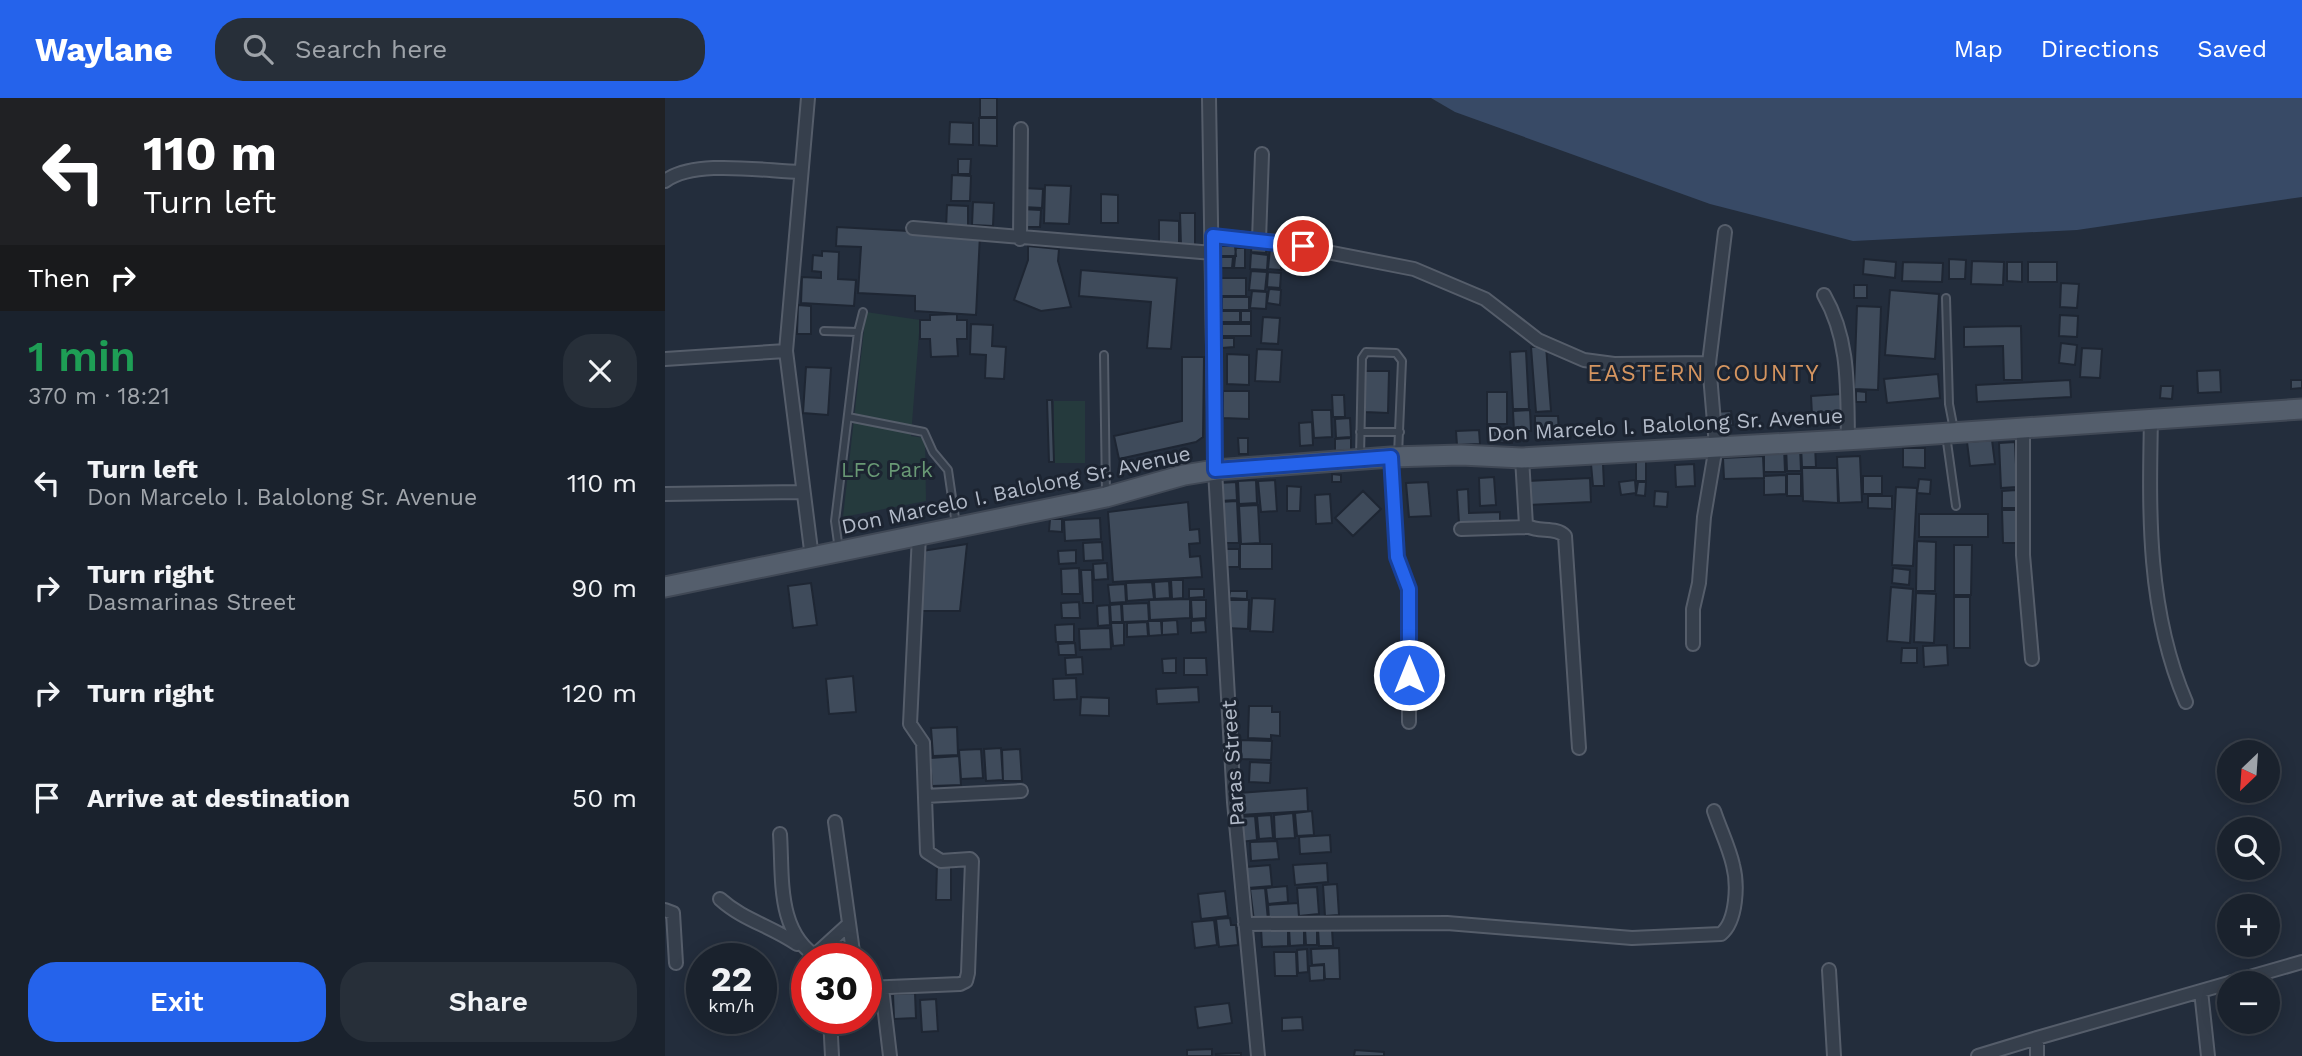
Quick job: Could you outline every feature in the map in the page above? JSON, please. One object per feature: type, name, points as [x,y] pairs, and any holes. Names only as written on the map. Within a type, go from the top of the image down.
[{"type":"main road","name":"Don Marcelo I. Balolong Sr. Avenue","points":[[665,587],[1106,497],[1184,475],[1215,470],[1395,457],[1461,454],[1522,458],[1848,440],[2302,408]]},
{"type":"street","points":[[808,98],[786,351],[812,558]]},
{"type":"street","name":"Paras Street","points":[[1209,98],[1215,470],[1245,924],[1258,1056]]},
{"type":"street","points":[[1020,129],[1020,239]]},
{"type":"street","points":[[1259,240],[1262,154]]},
{"type":"street","points":[[665,181],[681,171],[703,169],[801,173]]},
{"type":"street","points":[[913,228],[1213,253]]},
{"type":"street","points":[[1693,644],[1693,609],[1699,583],[1704,517],[1716,446],[1709,363],[1725,232]]},
{"type":"street","points":[[1213,236],[1259,240],[1414,269],[1485,299],[1538,341],[1584,360],[1614,364],[1709,363]]},
{"type":"street","points":[[1824,295],[1835,314],[1844,341],[1848,440]]},
{"type":"street","points":[[665,359],[786,351]]},
{"type":"street","points":[[2151,418],[2150,546],[2158,607],[2170,664],[2186,702]]},
{"type":"street","points":[[2023,427],[2023,555],[2032,659]]},
{"type":"street","points":[[1395,457],[1397,557],[1409,589],[1409,722]]},
{"type":"street","points":[[1522,458],[1527,527]]},
{"type":"street","points":[[665,494],[802,492]]},
{"type":"street","points":[[1461,530],[1527,527],[1559,531],[1565,536],[1579,748]]},
{"type":"street","points":[[890,1056],[882,988],[960,984],[966,981],[972,861],[941,861],[927,852],[923,743],[910,724],[919,535]]},
{"type":"street","points":[[925,796],[1021,791]]},
{"type":"street","points":[[1245,924],[1447,923],[1632,938],[1721,934],[1729,927],[1732,917],[1734,865],[1714,811]]},
{"type":"street","points":[[835,822],[852,943]]},
{"type":"street","points":[[780,834],[785,910],[788,924],[798,943]]},
{"type":"street","points":[[720,899],[736,914],[781,933],[796,943]]},
{"type":"street","points":[[665,910],[673,913],[676,963]]},
{"type":"street","points":[[831,943],[848,925]]},
{"type":"street","points":[[1978,1056],[2302,962]]},
{"type":"street","points":[[1829,970],[1834,1056]]},
{"type":"street","points":[[2201,991],[2208,1056]]},
{"type":"street","points":[[831,1034],[832,1056]]},
{"type":"street","points":[[2037,1038],[2037,1056]]},
{"type":"lane","points":[[1946,298],[1950,432],[1956,506]]},
{"type":"lane","points":[[839,552],[835,521],[858,332],[863,312]]},
{"type":"lane","points":[[824,331],[858,332]]},
{"type":"lane","points":[[1360,459],[1363,354],[1396,353],[1402,361],[1399,432],[1395,457]]},
{"type":"lane","points":[[1104,355],[1106,497]]},
{"type":"lane","points":[[848,416],[924,432],[933,452],[948,470],[957,527]]},
{"type":"lane","points":[[1360,432],[1399,432]]},
{"type":"green space","name":"LFC Park","points":[[866,312],[920,320],[911,436],[925,438],[926,501],[843,517]]},
{"type":"green space","points":[[1054,401],[1085,401],[1085,463],[1054,463]]},
{"type":"water","points":[[1431,98],[2302,98],[2302,197],[2077,230],[1853,241],[1710,204],[1455,112]]},
{"type":"building","points":[[980,98],[997,98],[997,117],[980,117]]},
{"type":"building","points":[[979,118],[997,118],[997,146],[979,145]]},
{"type":"building","points":[[950,122],[973,123],[973,145],[949,144]]},
{"type":"building","points":[[958,159],[971,159],[970,174],[958,174]]},
{"type":"building","points":[[952,175],[971,176],[970,201],[951,201]]},
{"type":"building","points":[[1045,185],[1071,186],[1069,224],[1044,223]]},
{"type":"building","points":[[1023,188],[1043,189],[1042,208],[1023,207]]},
{"type":"building","points":[[1101,194],[1118,195],[1118,223],[1101,223]]},
{"type":"building","points":[[973,202],[994,203],[993,226],[972,225]]},
{"type":"building","points":[[947,205],[968,206],[968,230],[946,229]]},
{"type":"building","points":[[1021,209],[1041,210],[1040,227],[1020,227]]},
{"type":"building","points":[[1180,213],[1195,213],[1195,246],[1181,246]]},
{"type":"building","points":[[1159,220],[1179,221],[1179,247],[1159,247]]},
{"type":"building","points":[[837,227],[980,235],[976,315],[915,311],[915,296],[858,293],[861,247],[836,246]]},
{"type":"building","points":[[1252,242],[1267,243],[1266,253],[1251,252]]},
{"type":"building","points":[[1028,246],[1059,249],[1058,261],[1071,307],[1041,311],[1014,300],[1028,260]]},
{"type":"building","points":[[1220,246],[1235,246],[1236,256],[1220,256]]},
{"type":"building","points":[[1236,248],[1245,248],[1245,268],[1234,268]]},
{"type":"building","points":[[1270,248],[1283,249],[1281,270],[1268,269]]},
{"type":"building","points":[[822,251],[839,252],[838,279],[856,280],[854,306],[801,303],[802,277],[821,278],[821,272],[812,271],[813,255],[822,256]]},
{"type":"building","points":[[1251,253],[1268,255],[1267,270],[1250,269]]},
{"type":"building","points":[[1219,257],[1233,257],[1232,268],[1219,268]]},
{"type":"building","points":[[1864,259],[1896,262],[1895,278],[1863,274]]},
{"type":"building","points":[[1949,259],[1966,260],[1965,279],[1949,279]]},
{"type":"building","points":[[1972,261],[2004,262],[2003,285],[1971,284]]},
{"type":"building","points":[[1903,262],[1943,263],[1942,282],[1902,281]]},
{"type":"building","points":[[2007,262],[2022,262],[2022,282],[2007,281]]},
{"type":"building","points":[[2028,262],[2057,262],[2057,282],[2028,282]]},
{"type":"building","points":[[1081,270],[1177,278],[1171,349],[1147,348],[1151,302],[1079,296]]},
{"type":"building","points":[[1251,271],[1267,272],[1265,291],[1249,290]]},
{"type":"building","points":[[1268,272],[1281,273],[1280,288],[1267,287]]},
{"type":"building","points":[[1221,278],[1246,278],[1246,296],[1221,296]]},
{"type":"building","points":[[2061,283],[2079,284],[2077,308],[2060,307]]},
{"type":"building","points":[[1854,285],[1867,285],[1867,298],[1854,298]]},
{"type":"building","points":[[1269,289],[1281,290],[1280,305],[1267,303]]},
{"type":"building","points":[[1890,290],[1939,294],[1935,359],[1885,355]]},
{"type":"building","points":[[1252,291],[1267,292],[1266,309],[1250,308]]},
{"type":"building","points":[[1222,297],[1249,297],[1249,310],[1222,310]]},
{"type":"building","points":[[798,305],[811,306],[811,334],[797,334]]},
{"type":"building","points":[[1857,306],[1881,307],[1878,390],[1854,389]]},
{"type":"building","points":[[1220,311],[1240,311],[1240,322],[1220,322]]},
{"type":"building","points":[[1241,311],[1251,311],[1251,322],[1241,322]]},
{"type":"building","points":[[957,314],[957,320],[967,320],[967,339],[957,339],[958,356],[931,357],[930,339],[920,339],[920,320],[930,320],[930,315]]},
{"type":"building","points":[[2060,315],[2078,316],[2077,337],[2059,336]]},
{"type":"building","points":[[1263,317],[1280,318],[1278,344],[1261,343]]},
{"type":"building","points":[[971,324],[993,325],[992,346],[1006,347],[1004,379],[985,378],[986,355],[970,354]]},
{"type":"building","points":[[1222,324],[1251,324],[1251,336],[1222,336]]},
{"type":"building","points":[[2021,326],[2022,380],[2004,380],[2003,346],[1964,347],[1964,327]]},
{"type":"building","points":[[1222,338],[1234,338],[1234,347],[1222,348]]},
{"type":"building","points":[[2061,343],[2077,345],[2075,365],[2059,363]]},
{"type":"building","points":[[1546,346],[1551,411],[1536,412],[1531,347]]},
{"type":"building","points":[[2082,348],[2102,349],[2100,378],[2080,377]]},
{"type":"building","points":[[1257,349],[1282,350],[1280,382],[1255,381]]},
{"type":"building","points":[[1526,351],[1529,409],[1513,409],[1510,352]]},
{"type":"building","points":[[1227,354],[1249,355],[1249,385],[1227,384]]},
{"type":"building","points":[[1182,357],[1204,357],[1203,437],[1196,442],[1119,459],[1114,436],[1182,421]]},
{"type":"building","points":[[806,367],[831,368],[828,415],[803,413]]},
{"type":"building","points":[[2220,370],[2221,392],[2198,393],[2197,371]]},
{"type":"building","points":[[1365,371],[1389,371],[1388,413],[1365,412]]},
{"type":"building","points":[[1938,374],[1940,398],[1887,403],[1884,379]]},
{"type":"building","points":[[2070,380],[2071,397],[1977,402],[1976,385]]},
{"type":"building","points":[[2291,380],[2302,380],[2302,388],[2291,389]]},
{"type":"building","points":[[2161,386],[2173,386],[2172,399],[2160,398]]},
{"type":"building","points":[[1223,391],[1249,391],[1249,419],[1223,418]]},
{"type":"building","points":[[1856,391],[1866,392],[1866,402],[1856,402]]},
{"type":"building","points":[[1487,392],[1507,392],[1507,424],[1487,424]]},
{"type":"building","points":[[1842,394],[1843,413],[1812,415],[1811,396]]},
{"type":"building","points":[[1332,395],[1344,395],[1345,417],[1333,417]]},
{"type":"building","points":[[1047,400],[1052,400],[1054,462],[1049,462]]},
{"type":"building","points":[[1312,410],[1331,410],[1332,437],[1314,438]]},
{"type":"building","points":[[1530,410],[1531,431],[1514,431],[1513,411]]},
{"type":"building","points":[[1731,411],[1733,425],[1717,427],[1715,412]]},
{"type":"building","points":[[1535,416],[1558,416],[1559,433],[1535,434]]},
{"type":"building","points":[[1350,418],[1351,437],[1336,438],[1335,419]]},
{"type":"building","points":[[1312,422],[1313,445],[1300,446],[1299,423]]},
{"type":"building","points":[[1491,429],[1512,429],[1512,443],[1491,442]]},
{"type":"building","points":[[1479,430],[1480,444],[1457,445],[1456,431]]},
{"type":"building","points":[[1238,438],[1248,438],[1248,454],[1239,454]]},
{"type":"building","points":[[1351,438],[1351,450],[1335,451],[1335,439]]},
{"type":"building","points":[[1992,440],[1995,464],[1970,466],[1967,442]]},
{"type":"building","points":[[2015,442],[2017,487],[2001,488],[1999,443]]},
{"type":"building","points":[[1815,445],[1816,467],[1802,467],[1801,446]]},
{"type":"building","points":[[1784,446],[1785,472],[1764,472],[1764,447]]},
{"type":"building","points":[[1786,446],[1800,446],[1801,471],[1787,471]]},
{"type":"building","points":[[1903,448],[1925,448],[1925,468],[1903,467]]},
{"type":"building","points":[[1763,456],[1764,478],[1724,479],[1723,458]]},
{"type":"building","points":[[1860,456],[1862,502],[1839,503],[1837,457]]},
{"type":"building","points":[[1636,461],[1646,461],[1646,481],[1636,481]]},
{"type":"building","points":[[1591,464],[1603,464],[1604,486],[1593,486]]},
{"type":"building","points":[[1694,464],[1695,486],[1676,487],[1675,465]]},
{"type":"building","points":[[1802,468],[1837,468],[1838,503],[1803,501]]},
{"type":"building","points":[[1332,474],[1341,475],[1341,482],[1332,482]]},
{"type":"building","points":[[1787,474],[1801,474],[1801,496],[1787,496]]},
{"type":"building","points":[[1786,475],[1786,494],[1764,495],[1764,476]]},
{"type":"building","points":[[1863,476],[1882,476],[1882,494],[1863,494]]},
{"type":"building","points":[[1494,477],[1496,505],[1480,506],[1479,478]]},
{"type":"building","points":[[1590,478],[1591,502],[1528,505],[1527,481]]},
{"type":"building","points":[[1919,479],[1931,480],[1930,494],[1917,493]]},
{"type":"building","points":[[1256,480],[1257,503],[1239,504],[1238,481]]},
{"type":"building","points":[[1275,480],[1277,511],[1261,512],[1258,481]]},
{"type":"building","points":[[1635,480],[1636,493],[1621,495],[1619,482]]},
{"type":"building","points":[[1236,482],[1237,500],[1220,501],[1219,483]]},
{"type":"building","points":[[1428,482],[1431,516],[1409,517],[1406,483]]},
{"type":"building","points":[[1638,482],[1646,482],[1645,496],[1636,495]]},
{"type":"building","points":[[1287,486],[1301,487],[1300,511],[1287,511]]},
{"type":"building","points":[[1896,487],[1917,488],[1913,566],[1892,565]]},
{"type":"building","points":[[1468,489],[1469,513],[1500,512],[1500,521],[1459,523],[1457,490]]},
{"type":"building","points":[[2016,490],[2017,508],[2002,508],[2002,491]]},
{"type":"building","points":[[1363,491],[1381,509],[1353,536],[1335,518]]},
{"type":"building","points":[[1655,491],[1668,492],[1667,507],[1654,506]]},
{"type":"building","points":[[1330,494],[1332,523],[1316,524],[1315,495]]},
{"type":"building","points":[[1868,496],[1892,496],[1892,509],[1868,508]]},
{"type":"building","points":[[1237,501],[1239,543],[1221,543],[1219,502]]},
{"type":"building","points":[[1188,502],[1190,530],[1199,529],[1200,543],[1189,544],[1190,557],[1200,556],[1202,577],[1113,582],[1108,512]]},
{"type":"building","points":[[1258,505],[1260,543],[1241,544],[1239,506]]},
{"type":"building","points":[[2002,510],[2017,510],[2018,543],[2003,543]]},
{"type":"building","points":[[1919,514],[1988,514],[1988,537],[1919,537]]},
{"type":"building","points":[[1100,518],[1101,539],[1065,541],[1064,520]]},
{"type":"building","points":[[1050,519],[1062,519],[1062,532],[1049,531]]},
{"type":"building","points":[[1917,541],[1936,542],[1935,591],[1916,591]]},
{"type":"building","points":[[1102,542],[1103,560],[1084,561],[1083,543]]},
{"type":"building","points":[[967,544],[960,611],[922,611],[922,551]]},
{"type":"building","points":[[1240,544],[1272,544],[1272,569],[1240,569]]},
{"type":"building","points":[[1954,545],[1972,545],[1971,595],[1954,595]]},
{"type":"building","points":[[1226,549],[1239,549],[1239,567],[1226,567]]},
{"type":"building","points":[[1076,550],[1076,563],[1059,564],[1058,551]]},
{"type":"building","points":[[1107,563],[1108,579],[1094,580],[1093,564]]},
{"type":"building","points":[[1079,568],[1080,594],[1062,594],[1061,569]]},
{"type":"building","points":[[1893,568],[1910,570],[1909,585],[1892,583]]},
{"type":"building","points":[[1081,570],[1092,570],[1093,603],[1083,603]]},
{"type":"building","points":[[1171,580],[1183,580],[1183,598],[1172,599]]},
{"type":"building","points":[[1169,581],[1170,598],[1155,599],[1154,582]]},
{"type":"building","points":[[1152,582],[1154,599],[1127,601],[1126,583]]},
{"type":"building","points":[[811,583],[817,625],[793,628],[788,586]]},
{"type":"building","points":[[1125,584],[1126,602],[1110,603],[1108,585]]},
{"type":"building","points":[[1891,587],[1913,589],[1910,643],[1887,641]]},
{"type":"building","points":[[1189,589],[1204,589],[1204,597],[1189,598]]},
{"type":"building","points":[[1230,591],[1247,591],[1247,599],[1229,598]]},
{"type":"building","points":[[1916,593],[1936,594],[1934,643],[1914,642]]},
{"type":"building","points":[[1954,597],[1970,597],[1970,648],[1954,648]]},
{"type":"building","points":[[1252,598],[1275,599],[1273,632],[1250,631]]},
{"type":"building","points":[[1190,599],[1190,618],[1150,620],[1149,600]]},
{"type":"building","points":[[1191,600],[1206,600],[1206,618],[1192,619]]},
{"type":"building","points":[[1228,600],[1249,600],[1248,629],[1226,628]]},
{"type":"building","points":[[1079,602],[1080,618],[1062,618],[1061,603]]},
{"type":"building","points":[[1148,603],[1149,621],[1123,622],[1122,604]]},
{"type":"building","points":[[1121,604],[1122,622],[1111,622],[1110,605]]},
{"type":"building","points":[[1109,605],[1110,625],[1098,626],[1097,606]]},
{"type":"building","points":[[1177,620],[1178,634],[1162,635],[1162,621]]},
{"type":"building","points":[[1205,620],[1206,632],[1191,633],[1191,621]]},
{"type":"building","points":[[1148,621],[1161,621],[1162,635],[1149,636]]},
{"type":"building","points":[[1147,622],[1148,636],[1127,637],[1127,623]]},
{"type":"building","points":[[1111,623],[1124,623],[1124,645],[1113,646]]},
{"type":"building","points":[[1074,624],[1074,642],[1056,642],[1055,625]]},
{"type":"building","points":[[1110,628],[1111,649],[1080,650],[1079,629]]},
{"type":"building","points":[[1075,643],[1076,655],[1059,655],[1058,644]]},
{"type":"building","points":[[1947,645],[1948,665],[1924,667],[1923,646]]},
{"type":"building","points":[[1902,648],[1917,648],[1917,663],[1901,663]]},
{"type":"building","points":[[1082,657],[1083,674],[1066,675],[1065,658]]},
{"type":"building","points":[[1176,658],[1176,673],[1163,673],[1162,659]]},
{"type":"building","points":[[1184,658],[1206,658],[1207,675],[1184,675]]},
{"type":"building","points":[[853,676],[856,712],[829,714],[826,679]]},
{"type":"building","points":[[1076,678],[1077,699],[1054,700],[1053,679]]},
{"type":"building","points":[[1198,687],[1199,702],[1157,704],[1156,689]]},
{"type":"building","points":[[1081,697],[1109,698],[1109,716],[1080,715]]},
{"type":"building","points":[[1249,706],[1272,706],[1272,712],[1280,712],[1280,736],[1271,735],[1271,739],[1248,738]]},
{"type":"building","points":[[957,727],[958,755],[933,756],[931,728]]},
{"type":"building","points":[[1241,740],[1272,741],[1271,760],[1241,759]]},
{"type":"building","points":[[1001,748],[1003,780],[986,781],[984,749]]},
{"type":"building","points":[[981,749],[983,778],[961,779],[959,750]]},
{"type":"building","points":[[1020,749],[1022,781],[1003,781],[1002,750]]},
{"type":"building","points":[[959,756],[961,785],[932,786],[930,758]]},
{"type":"building","points":[[1250,762],[1271,763],[1270,783],[1249,782]]},
{"type":"building","points":[[1307,788],[1308,811],[1240,815],[1239,793]]},
{"type":"building","points":[[1312,811],[1314,835],[1297,836],[1295,813]]},
{"type":"building","points":[[1293,813],[1295,838],[1275,839],[1274,815]]},
{"type":"building","points":[[1271,815],[1273,838],[1259,839],[1257,816]]},
{"type":"building","points":[[1255,816],[1257,840],[1240,842],[1238,817]]},
{"type":"building","points":[[1330,835],[1331,852],[1300,854],[1299,837]]},
{"type":"building","points":[[1277,841],[1279,859],[1251,861],[1250,842]]},
{"type":"building","points":[[1327,863],[1328,882],[1295,885],[1293,865]]},
{"type":"building","points":[[937,864],[951,864],[951,900],[936,900]]},
{"type":"building","points":[[1270,865],[1272,886],[1248,888],[1246,867]]},
{"type":"building","points":[[1337,884],[1339,915],[1325,916],[1323,885]]},
{"type":"building","points":[[1287,886],[1288,902],[1268,904],[1266,888]]},
{"type":"building","points":[[1317,887],[1319,914],[1299,916],[1297,888]]},
{"type":"building","points":[[1265,888],[1268,920],[1254,921],[1250,889]]},
{"type":"building","points":[[1225,891],[1228,916],[1201,919],[1198,894]]},
{"type":"building","points":[[1298,903],[1299,917],[1269,919],[1268,905]]},
{"type":"building","points":[[1230,918],[1231,925],[1236,925],[1238,945],[1219,947],[1216,919]]},
{"type":"building","points":[[1214,920],[1217,945],[1195,948],[1192,922]]},
{"type":"building","points":[[1288,927],[1288,946],[1262,947],[1261,928]]},
{"type":"building","points":[[1289,928],[1304,928],[1304,945],[1290,946]]},
{"type":"building","points":[[1305,929],[1317,929],[1317,945],[1306,945]]},
{"type":"building","points":[[1318,929],[1332,929],[1333,946],[1319,946]]},
{"type":"building","points":[[1339,948],[1340,979],[1325,979],[1324,964],[1312,965],[1311,949]]},
{"type":"building","points":[[1307,949],[1308,972],[1298,973],[1297,950]]},
{"type":"building","points":[[1274,952],[1296,952],[1297,976],[1275,976]]},
{"type":"building","points":[[1324,965],[1324,980],[1310,981],[1309,966]]},
{"type":"building","points":[[915,993],[916,1018],[894,1019],[893,994]]},
{"type":"building","points":[[936,999],[938,1031],[922,1032],[920,1000]]},
{"type":"building","points":[[1229,1003],[1232,1023],[1198,1028],[1195,1007]]},
{"type":"building","points":[[1302,1017],[1303,1030],[1282,1031],[1282,1018]]},
{"type":"building","points":[[1212,1049],[1212,1056],[1187,1056],[1187,1050]]},
{"type":"building","points":[[1355,1050],[1384,1052],[1384,1056],[1354,1056]]},
{"type":"building","points":[[1241,1053],[1241,1056],[1216,1056],[1216,1054]]},
{"type":"district","name":"EASTERN COUNTY","points":[[1704,373]]},
{"type":"route","points":[[1303,246],[1213,236],[1215,470],[1391,457],[1397,557],[1407,577],[1409,589],[1409,675]]}]
